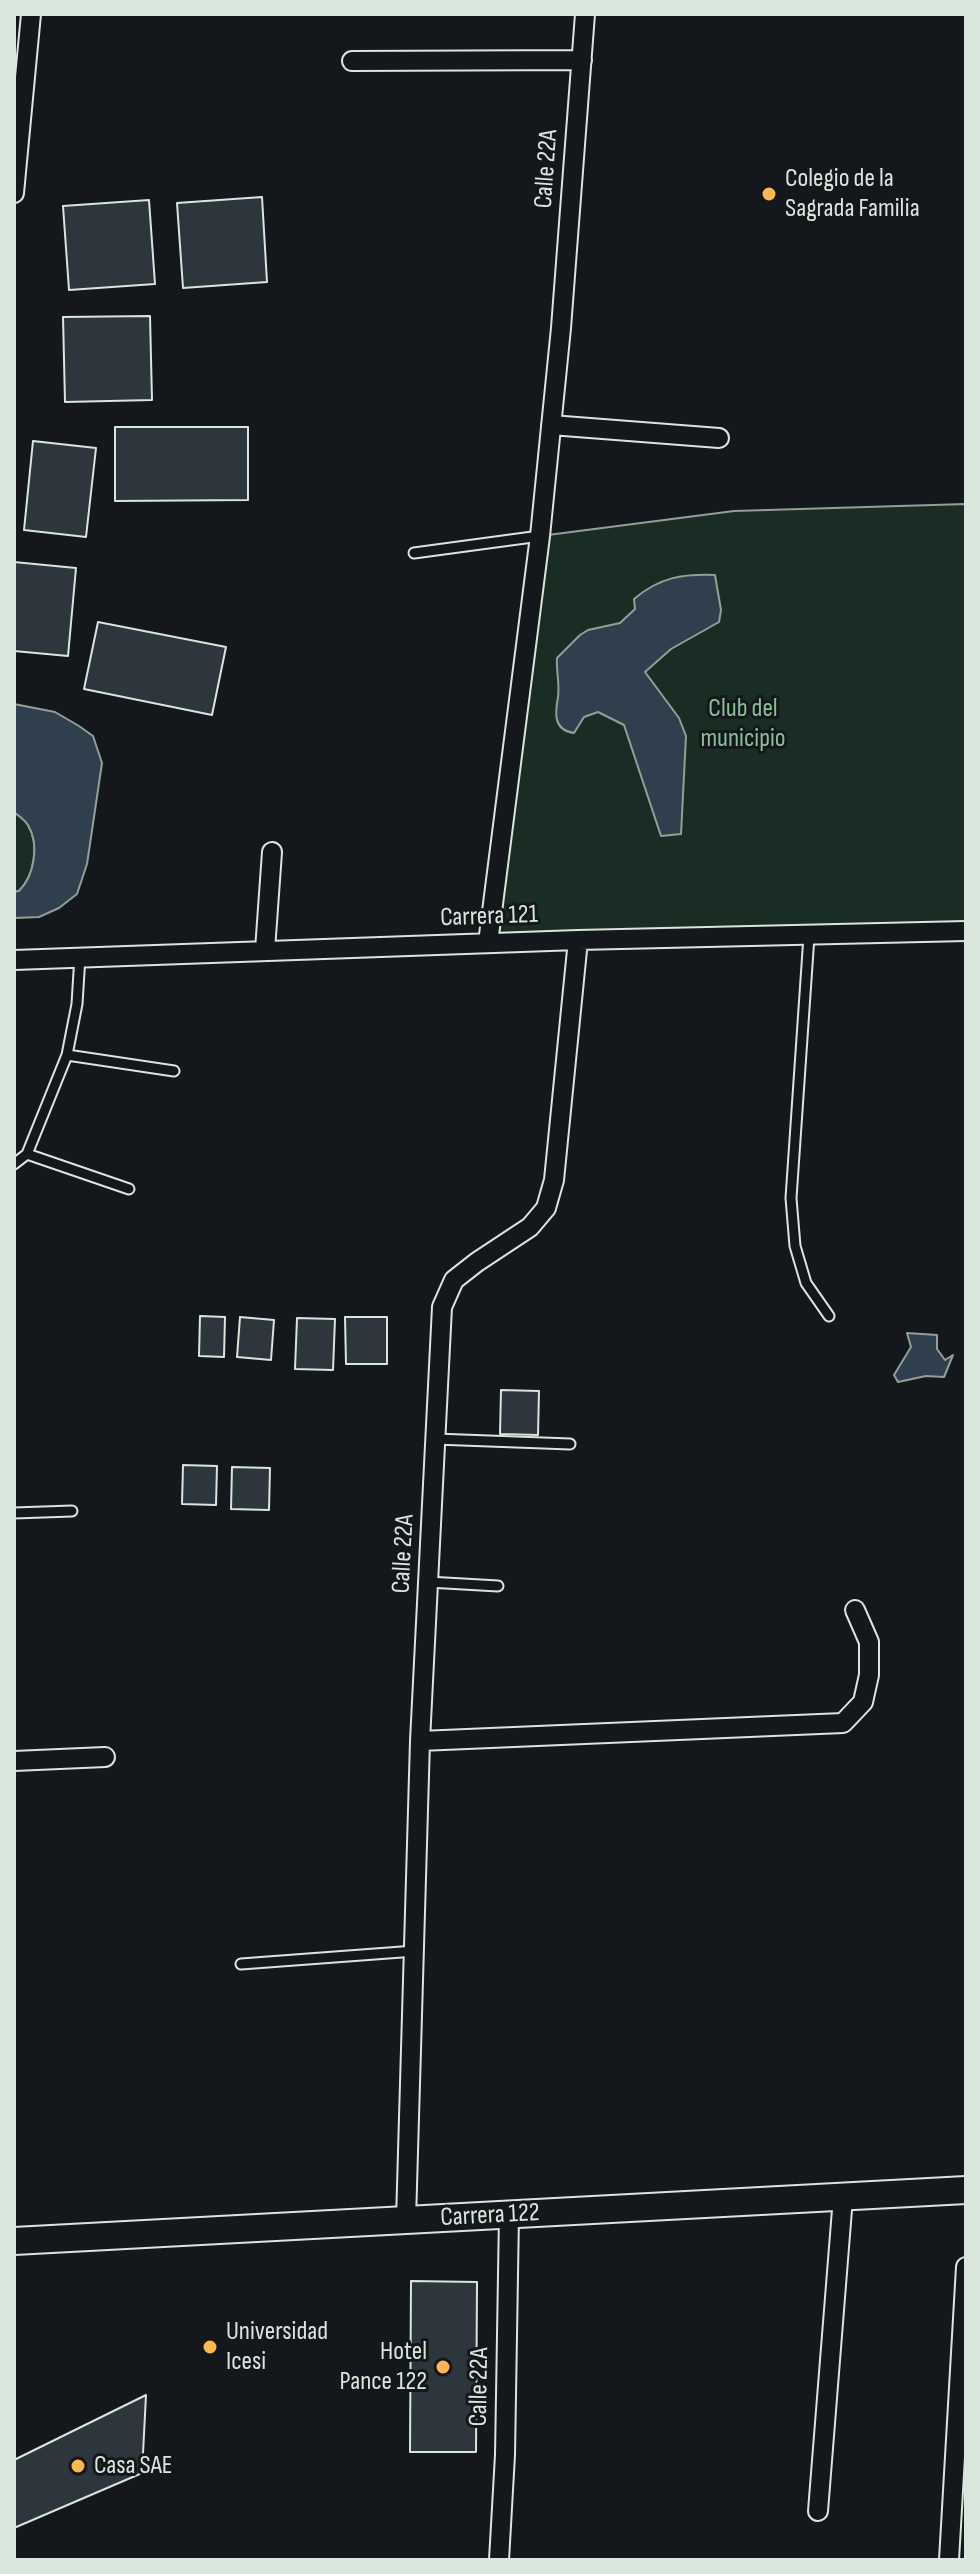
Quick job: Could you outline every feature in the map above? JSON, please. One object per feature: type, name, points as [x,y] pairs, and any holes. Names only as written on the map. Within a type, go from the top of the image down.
[{"type":"street","points":[[14,193],[31,14]]},
{"type":"street","name":"Calle 22A","points":[[488,943],[540,536],[561,328],[585,14]]},
{"type":"street","points":[[352,61],[582,60]]},
{"type":"street","points":[[551,425],[719,438]]},
{"type":"street","points":[[265,950],[272,852]]},
{"type":"street","name":"Carrera 121","points":[[14,960],[578,940],[966,931]]},
{"type":"street","name":"Calle 22A","points":[[406,2220],[420,1741],[442,1307],[454,1280],[530,1227],[546,1208],[554,1180],[578,940]]},
{"type":"street","points":[[420,1741],[843,1723],[863,1702],[869,1675],[869,1642],[855,1610]]},
{"type":"street","points":[[14,1761],[105,1757]]},
{"type":"street","name":"Carrera 122","points":[[14,2241],[966,2190]]},
{"type":"street","points":[[818,2511],[843,2197]]},
{"type":"street","name":"Calle 22A","points":[[499,2560],[505,2455],[509,2215]]},
{"type":"street","points":[[949,2560],[966,2267]]},
{"type":"lane","points":[[414,553],[540,536]]},
{"type":"lane","points":[[809,936],[791,1198],[795,1246],[806,1283],[829,1316]]},
{"type":"lane","points":[[14,1164],[27,1154],[67,1055],[77,1004],[80,956]]},
{"type":"lane","points":[[67,1055],[174,1071]]},
{"type":"lane","points":[[27,1154],[129,1189]]},
{"type":"lane","points":[[435,1439],[570,1444]]},
{"type":"lane","points":[[14,1513],[72,1511]]},
{"type":"lane","points":[[428,1582],[498,1586]]},
{"type":"lane","points":[[241,1964],[415,1951]]},
{"type":"green space","name":"Club del municipio","points":[[966,504],[966,931],[488,943],[540,536],[734,511]]},
{"type":"green space","points":[[14,812],[32,833],[34,860],[24,885],[14,892]]},
{"type":"water","points":[[715,575],[721,610],[719,622],[671,649],[645,672],[679,718],[686,736],[681,834],[661,836],[624,725],[598,712],[584,717],[574,733],[559,725],[556,715],[557,658],[588,630],[620,623],[635,609],[634,599],[662,581],[682,576]]},
{"type":"water","points":[[14,704],[55,712],[79,726],[93,736],[102,763],[87,864],[77,894],[59,908],[39,917],[14,918],[14,892],[24,885],[32,869],[34,842],[28,825],[14,812]]},
{"type":"water","points":[[907,1333],[937,1335],[937,1349],[945,1360],[953,1355],[944,1377],[926,1376],[898,1382],[894,1375],[911,1347]]},
{"type":"building","points":[[262,197],[267,282],[183,288],[177,203]]},
{"type":"building","points":[[149,200],[155,284],[69,290],[63,206]]},
{"type":"building","points":[[150,316],[152,400],[65,402],[63,317]]},
{"type":"building","points":[[115,427],[248,427],[248,500],[115,501]]},
{"type":"building","points":[[33,441],[96,448],[86,537],[24,530]]},
{"type":"building","points":[[14,562],[76,568],[68,656],[14,651]]},
{"type":"building","points":[[98,622],[226,647],[212,715],[84,689]]},
{"type":"building","points":[[200,1316],[225,1317],[224,1357],[199,1356]]},
{"type":"building","points":[[240,1317],[274,1320],[271,1360],[237,1357]]},
{"type":"building","points":[[345,1317],[387,1317],[387,1364],[346,1364]]},
{"type":"building","points":[[297,1318],[335,1319],[333,1370],[295,1369]]},
{"type":"building","points":[[501,1390],[539,1391],[538,1435],[500,1434]]},
{"type":"building","points":[[183,1465],[217,1466],[216,1505],[182,1504]]},
{"type":"building","points":[[232,1467],[270,1468],[269,1510],[231,1509]]},
{"type":"building","name":"Hotel Pance 122","points":[[411,2281],[477,2282],[476,2452],[410,2452]]},
{"type":"building","name":"Casa SAE","points":[[146,2395],[142,2473],[14,2528],[14,2460]]},
{"type":"place","name":"Colegio de la Sagrada Familia","points":[[769,194]]},
{"type":"place","name":"Universidad Icesi","points":[[210,2347]]},
{"type":"place","name":"Hotel Pance 122","points":[[443,2367]]},
{"type":"place","name":"Casa SAE","points":[[78,2466]]}]
